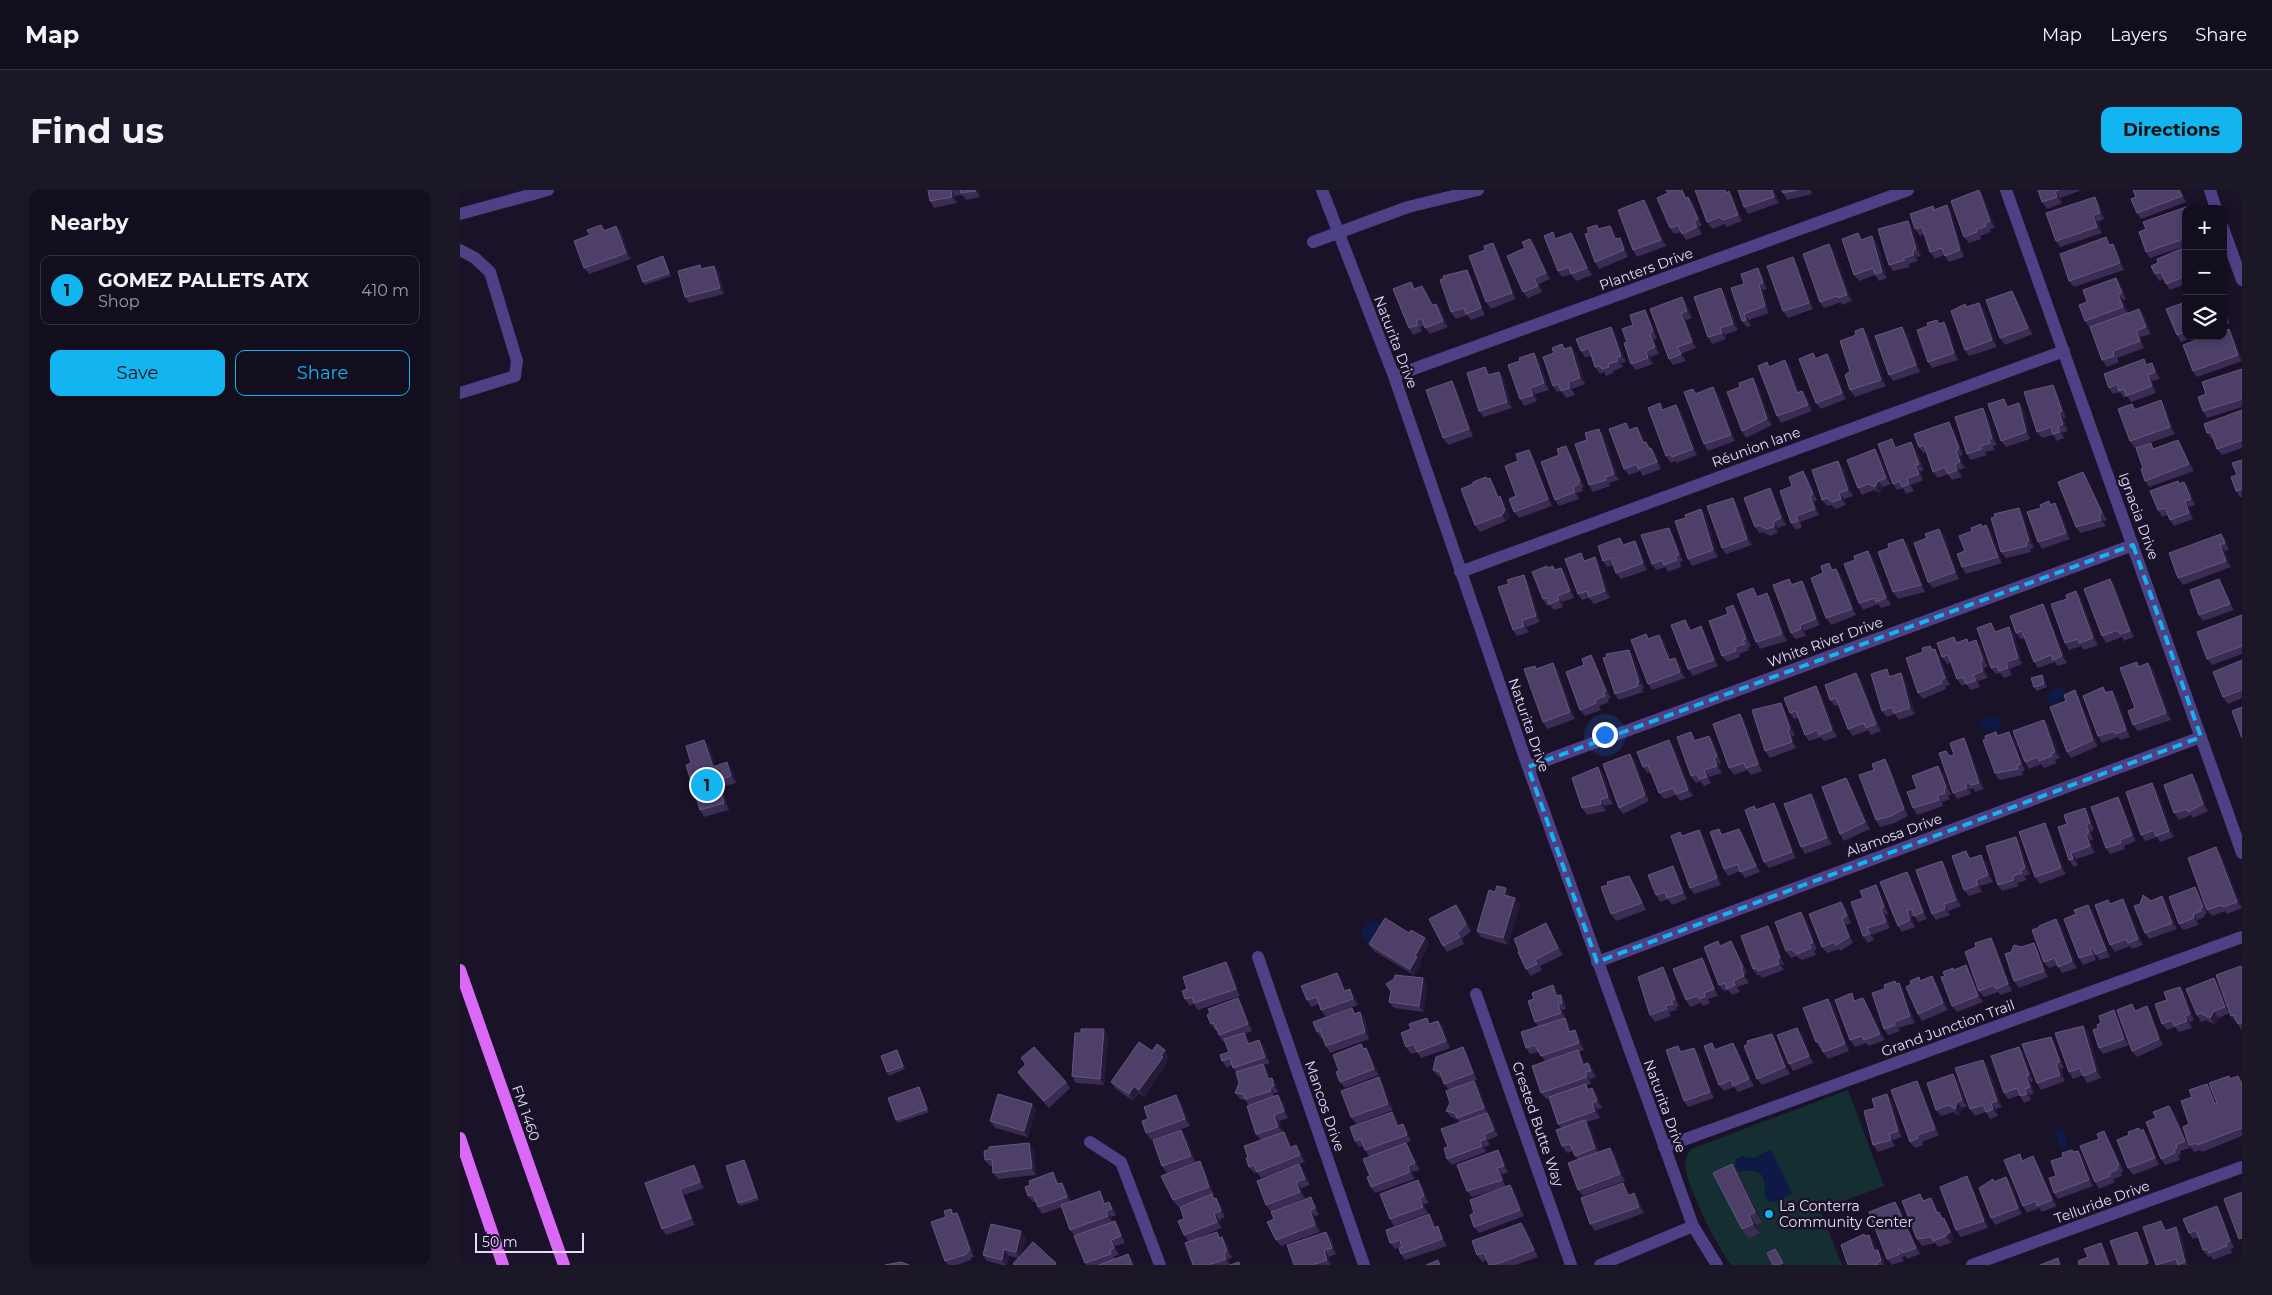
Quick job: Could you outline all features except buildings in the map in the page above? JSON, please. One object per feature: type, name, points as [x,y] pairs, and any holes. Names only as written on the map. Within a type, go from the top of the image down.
[{"type":"main road","name":"FM 1460","points":[[460,970],[564,1265]]},
{"type":"main road","points":[[460,1138],[503,1265]]},
{"type":"street","points":[[460,214],[548,190]]},
{"type":"street","name":"Naturita Drive","points":[[1322,190],[1394,376],[1528,767],[1693,1226],[1718,1265]]},
{"type":"street","points":[[1313,242],[1408,207],[1478,190]]},
{"type":"street","name":"Planters Drive","points":[[1394,376],[1908,190]]},
{"type":"street","name":"Ignacia Drive","points":[[2006,190],[2242,853]]},
{"type":"street","points":[[2210,190],[2215,205]]},
{"type":"street","points":[[2227,239],[2242,280]]},
{"type":"street","points":[[460,250],[475,258],[490,272],[517,361],[516,376],[460,393]]},
{"type":"street","name":"Réunion lane","points":[[1460,572],[2064,351]]},
{"type":"street","name":"White River Drive","points":[[1528,767],[2133,545]]},
{"type":"street","name":"Alamosa Drive","points":[[1597,962],[2201,737]]},
{"type":"street","name":"Grand Junction Trail","points":[[1664,1147],[2242,937]]},
{"type":"street","name":"Mancos Drive","points":[[1258,957],[1364,1265]]},
{"type":"street","name":"Crested Butte Way","points":[[1476,994],[1571,1265]]},
{"type":"street","points":[[1090,1142],[1121,1162],[1160,1265]]},
{"type":"street","name":"Telluride Drive","points":[[1972,1265],[2242,1167]]},
{"type":"street","points":[[1600,1265],[1693,1226]]},
{"type":"highlighted area","points":[[2133,545],[2201,737],[1597,962],[1528,767]]},
{"type":"green space","points":[[1848,1090],[1884,1186],[1820,1210],[1842,1265],[1731,1265],[1711,1232],[1691,1188],[1685,1161],[1691,1149]]},
{"type":"water","points":[[2058,687],[2065,689],[2067,695],[2066,698],[2059,700],[2059,704],[2054,706],[2047,701],[2046,696]]},
{"type":"water","points":[[1987,716],[1994,717],[2002,722],[1999,730],[1980,729],[1979,724]]},
{"type":"water","points":[[1373,921],[1383,925],[1374,933],[1373,940],[1367,942],[1362,938],[1362,930],[1368,922]]},
{"type":"water","points":[[2062,1128],[2069,1146],[2061,1150],[2054,1131]]},
{"type":"water","points":[[1771,1150],[1792,1193],[1776,1202],[1770,1202],[1765,1197],[1762,1175],[1754,1171],[1740,1172],[1735,1167],[1736,1159],[1742,1156],[1754,1158]]},
{"type":"place","name":"GOMEZ PALLETS ATX","points":[[707,785]]},
{"type":"place","name":"La Conterra Community Center","points":[[1769,1214]]}]
